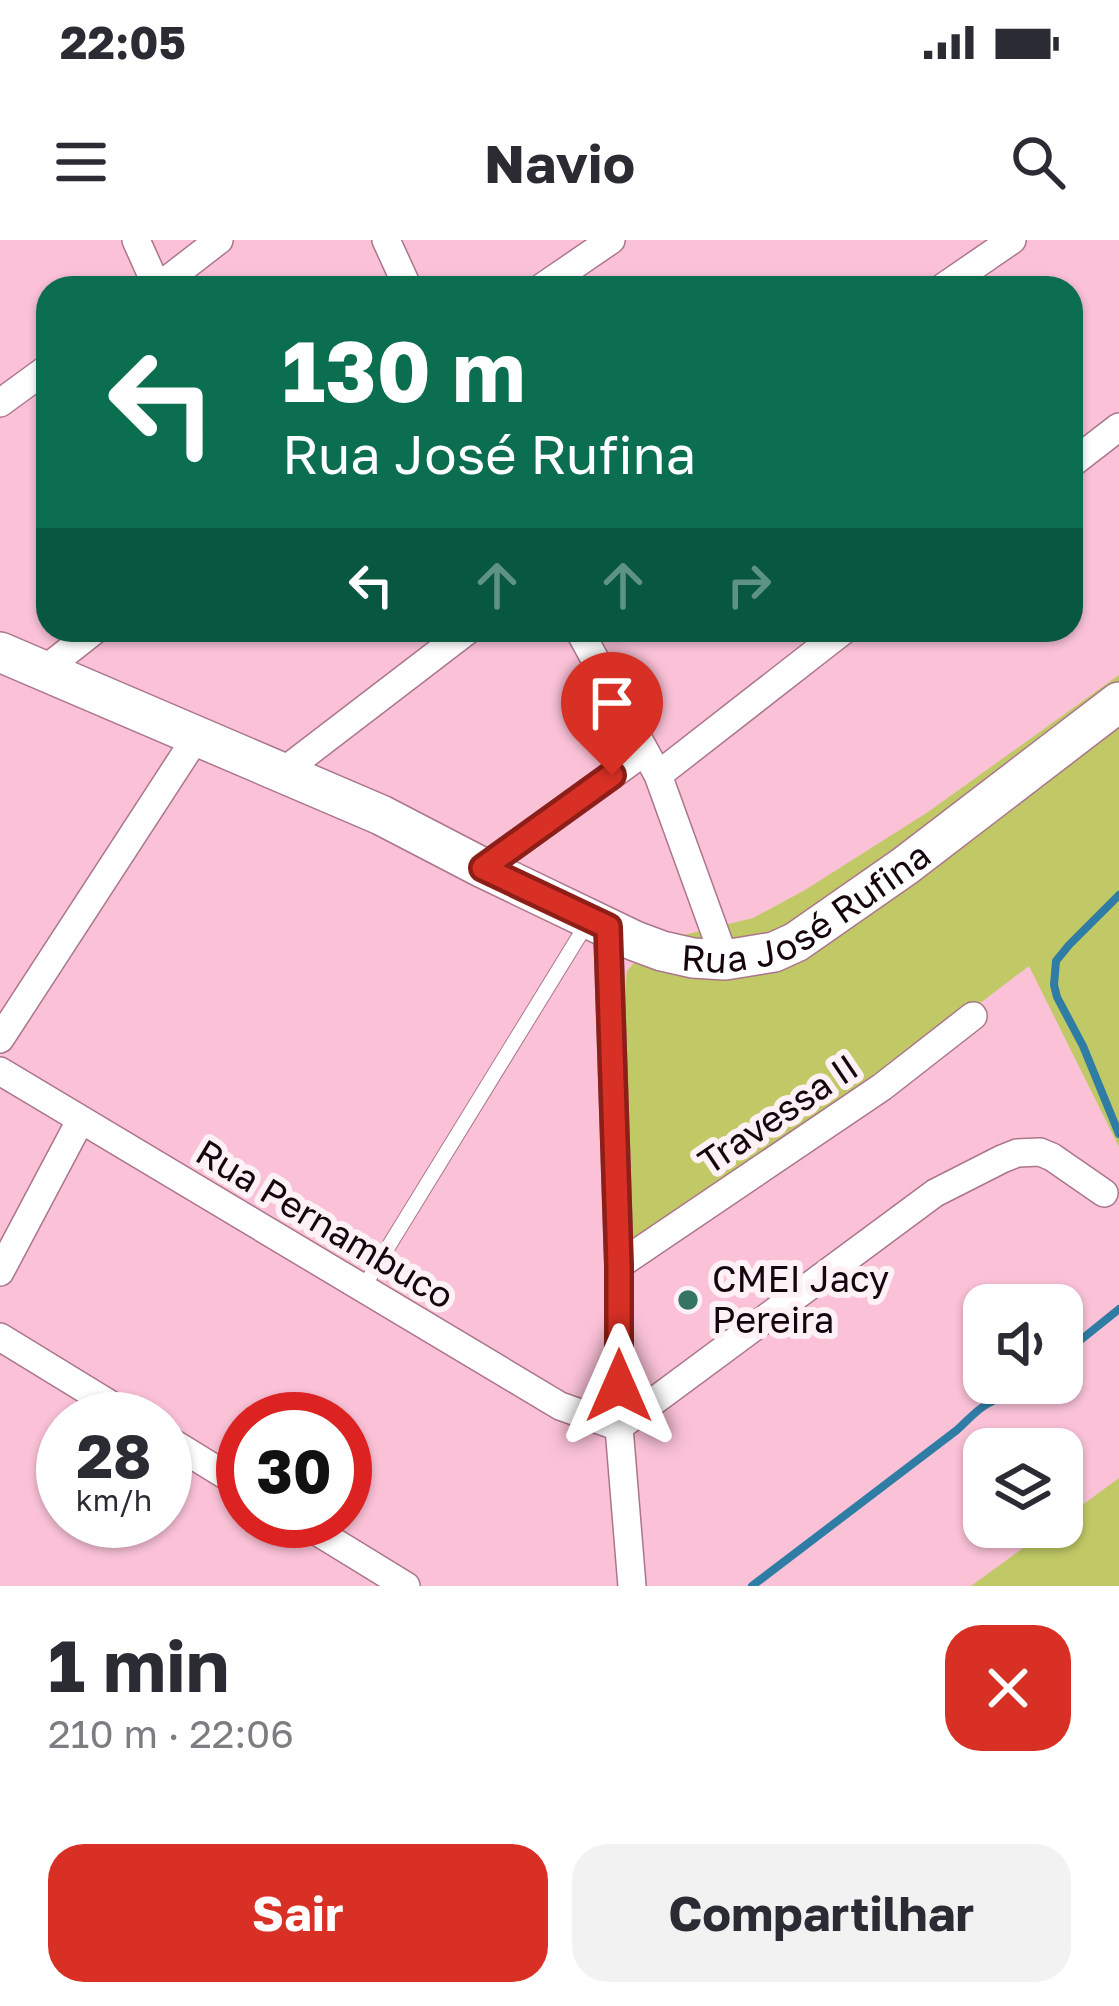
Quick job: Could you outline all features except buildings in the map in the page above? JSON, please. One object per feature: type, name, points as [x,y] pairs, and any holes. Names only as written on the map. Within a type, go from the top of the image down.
[{"type":"street","points":[[136,240],[152,276]]},
{"type":"street","points":[[172,276],[219,240]]},
{"type":"street","points":[[386,240],[402,276]]},
{"type":"street","points":[[559,276],[611,240]]},
{"type":"street","points":[[960,276],[1012,240]]},
{"type":"street","points":[[0,403],[36,377]]},
{"type":"street","points":[[1083,455],[1119,427]]},
{"type":"street","points":[[43,671],[80,642]]},
{"type":"street","points":[[284,771],[452,642]]},
{"type":"street","points":[[585,642],[651,764],[725,960]]},
{"type":"street","points":[[483,868],[651,764],[827,642]]},
{"type":"street","name":"Rua José Rufina","points":[[0,652],[381,814],[483,868],[662,951],[725,960],[774,952],[796,942],[905,866],[1119,702]]},
{"type":"street","points":[[0,1039],[197,736]]},
{"type":"street","points":[[599,923],[619,1265],[619,1427],[632,1586]]},
{"type":"street","name":"Travessa II","points":[[619,1265],[882,1087],[973,1016]]},
{"type":"street","name":"Rua Pernambuco","points":[[0,1071],[560,1406],[619,1427]]},
{"type":"street","points":[[0,1272],[80,1121]]},
{"type":"street","points":[[619,1427],[934,1193],[1002,1159],[1040,1153],[1104,1193]]},
{"type":"street","points":[[0,1337],[90,1392]]},
{"type":"street","points":[[344,1548],[406,1586]]},
{"type":"lane","points":[[362,1288],[599,923]]},
{"type":"green space","points":[[1119,675],[1119,1147],[1029,966],[634,1266],[613,1101],[627,971],[651,943],[753,918],[805,890],[928,812]]},
{"type":"green space","points":[[1119,1478],[1119,1586],[971,1586],[1023,1548],[1083,1548],[1083,1505]]},
{"type":"waterway","points":[[1119,895],[1056,961],[1054,985],[1119,1134]]},
{"type":"waterway","points":[[1083,1338],[1119,1309]]},
{"type":"waterway","points":[[752,1586],[988,1404]]},
{"type":"place","name":"CMEI Jacy Pereira","points":[[688,1300]]},
{"type":"route","points":[[612,775],[483,868],[608,927],[619,1386]]}]
